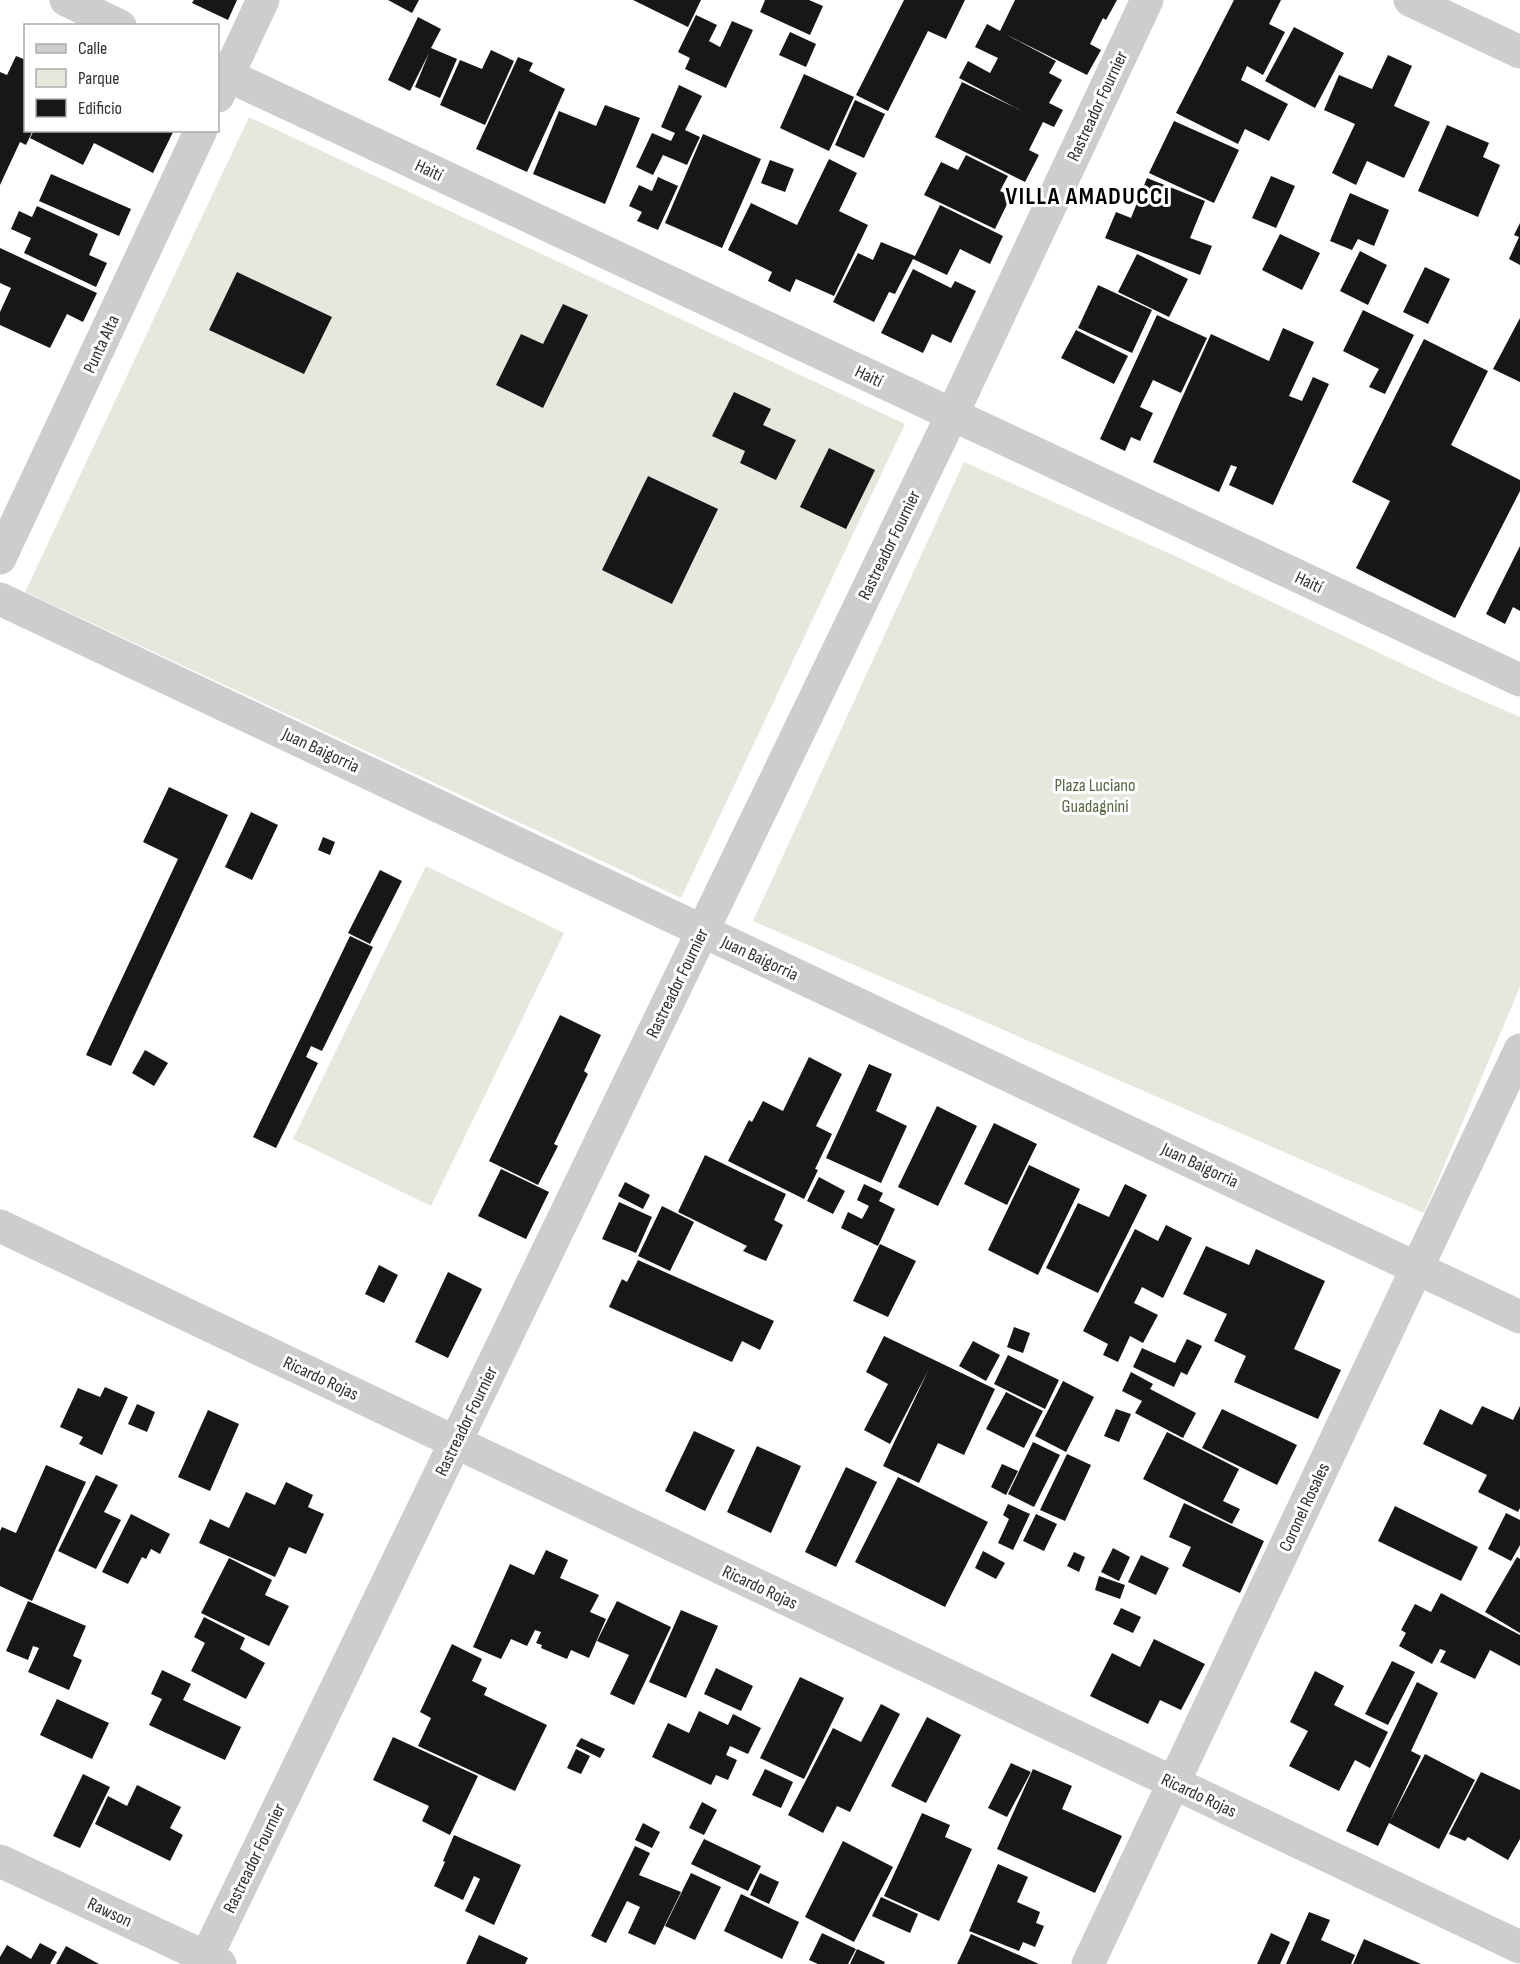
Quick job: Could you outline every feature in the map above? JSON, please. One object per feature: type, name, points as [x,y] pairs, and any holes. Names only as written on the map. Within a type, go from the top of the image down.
[{"type":"street","points":[[66,0],[116,24]]},
{"type":"street","points":[[221,81],[263,0]]},
{"type":"street","name":"Rastreador Fournier","points":[[210,1962],[455,1442],[952,415],[1147,0]]},
{"type":"street","points":[[1410,0],[1520,52]]},
{"type":"street","name":"Haití","points":[[221,81],[952,415],[1520,680]]},
{"type":"street","name":"Punta Alta","points":[[0,558],[200,132]]},
{"type":"street","name":"Juan Baigorria","points":[[0,599],[1520,1317]]},
{"type":"street","name":"Coronel Rosales","points":[[1088,1964],[1520,1050]]},
{"type":"street","name":"Ricardo Rojas","points":[[0,1226],[1520,1947]]},
{"type":"street","name":"Rawson","points":[[0,1861],[210,1962]]},
{"type":"green space","points":[[249,117],[905,424],[681,898],[25,592]]},
{"type":"green space","name":"Plaza Luciano Guadagnini","points":[[964,462],[1173,555],[1449,686],[1520,717],[1520,987],[1424,1213],[753,921]]},
{"type":"green space","points":[[426,866],[564,933],[431,1206],[293,1139]]},
{"type":"building","points":[[194,0],[237,0],[228,20],[192,3]]},
{"type":"building","points":[[388,0],[419,0],[412,13]]},
{"type":"building","points":[[633,0],[701,0],[688,27]]},
{"type":"building","points":[[765,0],[809,0],[823,6],[810,35],[760,12]]},
{"type":"building","points":[[904,0],[965,0],[946,39],[928,31],[888,111],[856,95]]},
{"type":"building","points":[[1015,0],[1117,0],[1106,20],[1103,18],[1090,44],[1101,50],[1087,75],[1005,34],[1056,61],[1049,73],[1062,80],[1049,103],[1063,110],[1054,127],[1043,122],[1029,150],[1039,155],[1025,182],[935,137],[962,82],[1022,111],[959,78],[968,61],[990,73],[998,58],[975,47],[987,24],[1000,31]]},
{"type":"building","points":[[1234,0],[1281,0],[1269,24],[1285,32],[1263,75],[1247,66],[1241,80],[1288,104],[1269,141],[1245,129],[1238,144],[1176,113]]},
{"type":"building","points":[[696,15],[717,25],[709,41],[720,47],[732,21],[753,30],[726,88],[685,69],[690,58],[678,52]]},
{"type":"building","points":[[418,17],[441,29],[431,48],[457,59],[440,98],[415,87],[429,53],[410,91],[388,80]]},
{"type":"building","points":[[1294,27],[1344,53],[1315,108],[1265,81]]},
{"type":"building","points":[[790,32],[816,44],[806,67],[779,55]]},
{"type":"building","points":[[491,50],[514,61],[485,125],[440,105],[460,60],[482,69]]},
{"type":"building","points":[[1388,55],[1412,66],[1394,106],[1430,122],[1404,178],[1367,161],[1356,185],[1332,173],[1355,124],[1324,110],[1339,75],[1372,89]]},
{"type":"building","points":[[16,56],[24,59],[24,132],[32,132],[26,145],[20,142],[0,185],[0,72],[7,75]]},
{"type":"building","points":[[518,57],[533,63],[529,71],[565,89],[527,172],[476,149]]},
{"type":"building","points":[[804,74],[854,97],[829,151],[780,128]]},
{"type":"building","points":[[679,85],[702,96],[685,130],[700,137],[687,165],[663,155],[653,175],[636,167],[652,133],[671,141],[675,133],[661,127]]},
{"type":"building","points":[[855,100],[885,114],[864,158],[835,145]]},
{"type":"building","points":[[605,105],[640,118],[605,204],[533,174],[559,111],[596,126]]},
{"type":"building","points":[[1174,121],[1239,150],[1214,203],[1149,173]]},
{"type":"building","points":[[1447,125],[1489,143],[1483,157],[1500,165],[1478,217],[1418,191]]},
{"type":"building","points":[[33,132],[173,132],[153,173],[94,143],[83,165],[30,138]]},
{"type":"building","points":[[703,134],[761,159],[722,248],[665,223]]},
{"type":"building","points":[[966,155],[1008,176],[1000,191],[1011,196],[995,229],[924,195],[941,162],[958,170]]},
{"type":"building","points":[[829,159],[857,173],[839,211],[868,225],[834,296],[796,279],[790,292],[768,281],[772,272],[728,250],[751,203],[797,225]]},
{"type":"building","points":[[770,160],[794,169],[785,192],[761,183]]},
{"type":"building","points":[[51,174],[131,209],[119,236],[39,201]]},
{"type":"building","points":[[1271,176],[1295,186],[1276,228],[1252,218]]},
{"type":"building","points":[[658,177],[678,186],[658,230],[637,221],[642,212],[629,206],[639,185],[652,191]]},
{"type":"building","points":[[1147,178],[1205,201],[1190,238],[1212,246],[1200,275],[1105,238],[1116,212],[1131,218]]},
{"type":"building","points":[[1350,193],[1389,210],[1374,246],[1358,239],[1352,250],[1330,241]]},
{"type":"building","points":[[940,205],[1003,236],[990,264],[960,249],[947,275],[913,259],[895,294],[889,292],[874,322],[833,302],[858,253],[873,260],[881,242],[915,256]]},
{"type":"building","points":[[37,206],[98,234],[89,255],[107,263],[96,287],[24,253],[31,238],[11,229],[19,211],[32,217]]},
{"type":"building","points":[[1520,223],[1520,265],[1509,259],[1519,237],[1514,235]]},
{"type":"building","points":[[1280,234],[1320,253],[1302,290],[1262,270]]},
{"type":"building","points":[[0,248],[97,293],[83,322],[67,314],[50,348],[0,325],[0,312],[11,288],[0,283]]},
{"type":"building","points":[[1360,251],[1387,265],[1368,305],[1340,291]]},
{"type":"building","points":[[1137,254],[1188,279],[1169,317],[1118,292]]},
{"type":"building","points":[[1425,267],[1450,279],[1428,324],[1403,312]]},
{"type":"building","points":[[913,269],[951,288],[955,281],[976,291],[951,343],[932,334],[923,353],[881,333]]},
{"type":"building","points":[[237,272],[332,317],[304,374],[209,330]]},
{"type":"building","points":[[1098,285],[1152,310],[1132,353],[1078,328]]},
{"type":"building","points":[[563,304],[588,315],[543,408],[496,385],[521,334],[543,344]]},
{"type":"building","points":[[1363,310],[1414,335],[1385,394],[1369,387],[1379,369],[1343,351]]},
{"type":"building","points":[[1157,315],[1207,338],[1181,393],[1153,380],[1140,407],[1153,413],[1140,441],[1131,437],[1125,451],[1100,439]]},
{"type":"building","points":[[1520,318],[1520,382],[1493,369]]},
{"type":"building","points":[[1283,328],[1314,342],[1289,396],[1302,401],[1313,377],[1329,384],[1273,505],[1229,485],[1237,467],[1231,465],[1219,492],[1153,462],[1211,334],[1269,361]]},
{"type":"building","points":[[1076,330],[1128,356],[1114,384],[1061,358]]},
{"type":"building","points":[[1424,339],[1488,371],[1451,445],[1520,480],[1520,491],[1455,618],[1356,568],[1390,501],[1352,482]]},
{"type":"building","points":[[734,392],[771,409],[763,425],[796,440],[776,480],[740,463],[745,451],[712,436]]},
{"type":"building","points":[[829,448],[875,470],[846,529],[800,507]]},
{"type":"building","points":[[648,476],[718,509],[672,604],[602,570]]},
{"type":"building","points":[[1520,546],[1520,611],[1513,607],[1505,624],[1486,614]]},
{"type":"building","points":[[169,787],[228,815],[111,1066],[86,1055],[178,859],[143,842]]},
{"type":"building","points":[[251,812],[278,825],[252,880],[225,867]]},
{"type":"building","points":[[323,837],[335,842],[330,855],[318,850]]},
{"type":"building","points":[[380,870],[402,881],[370,944],[348,933]]},
{"type":"building","points":[[350,936],[373,947],[322,1051],[311,1046],[306,1057],[318,1063],[276,1148],[253,1137]]},
{"type":"building","points":[[560,1015],[601,1035],[584,1071],[588,1074],[554,1144],[558,1146],[538,1185],[489,1161]]},
{"type":"building","points":[[145,1050],[168,1063],[154,1086],[132,1073]]},
{"type":"building","points":[[809,1057],[842,1074],[816,1126],[832,1134],[804,1199],[728,1161],[749,1120],[752,1122],[763,1101],[783,1111]]},
{"type":"building","points":[[869,1064],[892,1074],[876,1111],[907,1126],[881,1183],[826,1158]]},
{"type":"building","points":[[937,1106],[977,1126],[938,1206],[898,1187]]},
{"type":"building","points":[[994,1123],[1037,1144],[1007,1205],[964,1184]]},
{"type":"building","points":[[705,1155],[786,1194],[774,1220],[783,1225],[766,1261],[743,1251],[747,1246],[678,1212]]},
{"type":"building","points":[[1029,1165],[1080,1189],[1038,1275],[988,1250]]},
{"type":"building","points":[[501,1169],[549,1192],[526,1239],[478,1216]]},
{"type":"building","points":[[819,1177],[845,1191],[833,1214],[807,1201]]},
{"type":"building","points":[[625,1182],[650,1195],[643,1209],[618,1196]]},
{"type":"building","points":[[864,1184],[883,1193],[879,1201],[895,1209],[878,1246],[841,1228],[848,1212],[862,1219],[869,1206],[857,1200]]},
{"type":"building","points":[[1125,1184],[1147,1195],[1098,1293],[1046,1268],[1078,1203],[1109,1217]]},
{"type":"building","points":[[619,1202],[652,1217],[636,1253],[602,1239]]},
{"type":"building","points":[[662,1206],[694,1222],[670,1271],[638,1256]]},
{"type":"building","points":[[1166,1225],[1192,1238],[1163,1298],[1142,1287],[1134,1303],[1158,1315],[1143,1343],[1130,1336],[1118,1362],[1103,1355],[1108,1344],[1083,1331],[1135,1229],[1158,1241]]},
{"type":"building","points":[[880,1244],[916,1261],[888,1317],[853,1301]]},
{"type":"building","points":[[1206,1246],[1249,1265],[1256,1249],[1325,1281],[1294,1349],[1341,1370],[1318,1419],[1234,1382],[1246,1356],[1214,1341],[1227,1314],[1183,1294]]},
{"type":"building","points":[[638,1260],[774,1321],[760,1350],[742,1341],[732,1362],[609,1307],[622,1279],[627,1282]]},
{"type":"building","points":[[379,1265],[398,1275],[384,1303],[365,1294]]},
{"type":"building","points":[[448,1272],[482,1289],[448,1358],[415,1342]]},
{"type":"building","points":[[1014,1327],[1030,1333],[1023,1353],[1007,1347]]},
{"type":"building","points":[[884,1336],[995,1389],[964,1455],[938,1443],[919,1483],[883,1466],[928,1371],[890,1444],[864,1430],[888,1384],[866,1372]]},
{"type":"building","points":[[1187,1339],[1202,1346],[1187,1375],[1181,1372],[1174,1387],[1133,1367],[1142,1348],[1175,1363]]},
{"type":"building","points":[[973,1341],[1000,1355],[986,1381],[959,1366]]},
{"type":"building","points":[[1008,1355],[1059,1380],[1045,1409],[994,1384]]},
{"type":"building","points":[[1131,1372],[1153,1384],[1150,1389],[1196,1413],[1183,1438],[1135,1413],[1142,1401],[1122,1391]]},
{"type":"building","points":[[1063,1381],[1094,1397],[1066,1452],[1035,1436]]},
{"type":"building","points":[[105,1387],[128,1397],[102,1455],[79,1444],[83,1437],[60,1427],[78,1388],[100,1397]]},
{"type":"building","points":[[1006,1392],[1043,1411],[1024,1448],[986,1429]]},
{"type":"building","points":[[137,1404],[155,1412],[147,1432],[128,1424]]},
{"type":"building","points":[[1482,1406],[1513,1420],[1520,1406],[1520,1508],[1518,1512],[1478,1492],[1487,1475],[1423,1444],[1440,1409],[1472,1425]]},
{"type":"building","points":[[1116,1409],[1131,1414],[1119,1442],[1104,1436]]},
{"type":"building","points":[[1222,1409],[1297,1445],[1277,1485],[1202,1448]]},
{"type":"building","points":[[208,1410],[239,1424],[210,1491],[178,1477]]},
{"type":"building","points":[[694,1431],[735,1450],[705,1511],[665,1491]]},
{"type":"building","points":[[1167,1432],[1239,1469],[1223,1501],[1240,1509],[1232,1524],[1143,1479]]},
{"type":"building","points":[[1033,1442],[1060,1455],[1034,1507],[1008,1494]]},
{"type":"building","points":[[757,1446],[801,1466],[771,1533],[727,1512]]},
{"type":"building","points":[[1067,1454],[1091,1465],[1065,1521],[1040,1510]]},
{"type":"building","points":[[1002,1464],[1018,1471],[1006,1495],[991,1487]]},
{"type":"building","points":[[46,1465],[86,1482],[32,1601],[0,1586],[0,1531],[2,1527],[16,1533]]},
{"type":"building","points":[[846,1467],[877,1482],[836,1567],[805,1552]]},
{"type":"building","points":[[96,1475],[118,1485],[104,1512],[121,1520],[96,1569],[58,1551]]},
{"type":"building","points":[[898,1477],[988,1522],[945,1607],[855,1562]]},
{"type":"building","points":[[286,1482],[313,1495],[308,1507],[324,1514],[306,1554],[289,1547],[275,1577],[199,1543],[210,1519],[229,1528],[246,1492],[275,1505]]},
{"type":"building","points":[[1184,1503],[1264,1541],[1240,1593],[1182,1566],[1191,1547],[1169,1537]]},
{"type":"building","points":[[1008,1504],[1030,1514],[1013,1550],[998,1543],[1009,1519],[1003,1515]]},
{"type":"building","points":[[1395,1506],[1478,1547],[1461,1581],[1378,1541]]},
{"type":"building","points":[[1506,1513],[1520,1520],[1520,1545],[1511,1561],[1488,1549]]},
{"type":"building","points":[[131,1514],[170,1534],[160,1554],[151,1549],[146,1559],[142,1557],[128,1584],[102,1572]]},
{"type":"building","points":[[1036,1514],[1057,1524],[1044,1551],[1023,1541]]},
{"type":"building","points":[[1113,1548],[1130,1557],[1119,1581],[1101,1572]]},
{"type":"building","points":[[546,1550],[568,1560],[560,1578],[599,1595],[590,1612],[606,1619],[589,1658],[571,1650],[567,1659],[541,1648],[542,1645],[536,1643],[541,1632],[535,1630],[527,1646],[511,1639],[501,1659],[473,1647],[510,1564],[534,1575]]},
{"type":"building","points":[[983,1551],[1005,1563],[996,1579],[975,1568]]},
{"type":"building","points":[[1074,1552],[1085,1557],[1079,1572],[1067,1566]]},
{"type":"building","points":[[1141,1555],[1169,1568],[1156,1595],[1128,1582]]},
{"type":"building","points":[[1517,1557],[1520,1559],[1520,1633],[1485,1612]]},
{"type":"building","points":[[229,1558],[272,1580],[265,1595],[289,1606],[269,1646],[201,1613]]},
{"type":"building","points":[[1099,1576],[1125,1585],[1120,1599],[1095,1590]]},
{"type":"building","points":[[1441,1593],[1520,1635],[1520,1666],[1490,1650],[1475,1679],[1440,1662],[1446,1651],[1440,1649],[1432,1664],[1399,1646],[1406,1633],[1401,1630],[1415,1604],[1431,1612]]},
{"type":"building","points":[[28,1601],[86,1626],[73,1656],[82,1660],[69,1690],[28,1672],[39,1648],[33,1646],[28,1660],[6,1651]]},
{"type":"building","points":[[617,1601],[671,1627],[634,1705],[610,1694],[629,1655],[597,1641]]},
{"type":"building","points":[[1121,1608],[1141,1617],[1133,1633],[1113,1624]]},
{"type":"building","points":[[681,1610],[718,1626],[686,1698],[649,1682]]},
{"type":"building","points":[[204,1617],[245,1638],[240,1649],[265,1663],[246,1699],[191,1671],[205,1643],[194,1637]]},
{"type":"building","points":[[1154,1639],[1205,1664],[1181,1710],[1160,1700],[1148,1724],[1090,1696],[1112,1653],[1140,1667]]},
{"type":"building","points":[[452,1644],[482,1659],[472,1681],[487,1688],[484,1695],[547,1725],[515,1791],[418,1746],[431,1718],[420,1712]]},
{"type":"building","points":[[1392,1661],[1415,1672],[1388,1725],[1365,1714]]},
{"type":"building","points":[[716,1668],[753,1686],[741,1711],[704,1694]]},
{"type":"building","points":[[162,1670],[191,1684],[183,1700],[241,1727],[225,1760],[149,1725],[162,1699],[151,1694]]},
{"type":"building","points":[[1315,1671],[1344,1686],[1334,1705],[1388,1732],[1370,1768],[1355,1760],[1339,1791],[1289,1766],[1308,1731],[1290,1722]]},
{"type":"building","points":[[800,1677],[844,1698],[804,1779],[760,1758]]},
{"type":"building","points":[[1417,1682],[1438,1693],[1411,1751],[1421,1756],[1390,1821],[1425,1754],[1475,1780],[1439,1849],[1389,1823],[1378,1846],[1346,1831]]},
{"type":"building","points":[[57,1699],[109,1723],[92,1759],[40,1735]]},
{"type":"building","points":[[881,1704],[900,1714],[850,1812],[837,1806],[823,1833],[788,1815],[833,1728],[861,1742]]},
{"type":"building","points":[[699,1711],[728,1725],[733,1714],[761,1728],[748,1754],[730,1746],[726,1755],[737,1760],[728,1780],[716,1775],[711,1785],[652,1757],[668,1723],[689,1733]]},
{"type":"building","points":[[927,1717],[961,1735],[926,1803],[891,1786]]},
{"type":"building","points":[[393,1737],[478,1776],[450,1835],[422,1821],[429,1806],[373,1780]]},
{"type":"building","points":[[581,1738],[605,1749],[600,1758],[576,1746]]},
{"type":"building","points":[[576,1749],[590,1756],[581,1774],[567,1768]]},
{"type":"building","points":[[1011,1763],[1031,1772],[1007,1817],[988,1808]]},
{"type":"building","points":[[765,1769],[793,1782],[781,1808],[752,1795]]},
{"type":"building","points":[[1033,1769],[1072,1786],[1062,1809],[1122,1836],[1095,1893],[997,1849]]},
{"type":"building","points":[[1481,1772],[1520,1790],[1520,1839],[1508,1860],[1468,1837],[1465,1841],[1449,1834]]},
{"type":"building","points":[[83,1774],[110,1787],[80,1848],[53,1836]]},
{"type":"building","points":[[137,1785],[181,1807],[170,1828],[183,1835],[170,1861],[95,1824],[108,1796],[127,1806]]},
{"type":"building","points":[[702,1802],[717,1810],[704,1835],[689,1828]]},
{"type":"building","points":[[922,1813],[950,1825],[945,1837],[972,1849],[939,1921],[884,1896]]},
{"type":"building","points":[[643,1823],[660,1832],[652,1848],[635,1840]]},
{"type":"building","points":[[454,1835],[521,1865],[494,1925],[465,1911],[480,1879],[474,1876],[463,1900],[434,1886]]},
{"type":"building","points":[[704,1839],[761,1866],[748,1891],[691,1864]]},
{"type":"building","points":[[843,1841],[893,1867],[854,1942],[805,1917]]},
{"type":"building","points":[[635,1846],[650,1853],[639,1875],[681,1892],[655,1945],[628,1933],[640,1907],[627,1901],[606,1943],[591,1936]]},
{"type":"building","points":[[998,1864],[1028,1877],[1017,1902],[1040,1912],[1036,1923],[1044,1926],[1035,1947],[1023,1942],[1019,1951],[969,1931]]},
{"type":"building","points":[[691,1873],[721,1887],[695,1940],[665,1926]]},
{"type":"building","points":[[760,1873],[779,1882],[769,1904],[750,1895]]},
{"type":"building","points":[[741,1894],[799,1922],[782,1959],[724,1931]]},
{"type":"building","points":[[881,1897],[918,1914],[910,1933],[872,1916]]},
{"type":"building","points":[[1309,1912],[1330,1920],[1321,1940],[1355,1955],[1351,1964],[1286,1964]]},
{"type":"building","points":[[822,1933],[856,1949],[848,1964],[818,1964],[809,1960]]},
{"type":"building","points":[[1271,1933],[1290,1942],[1280,1964],[1257,1964]]},
{"type":"building","points":[[971,1934],[1039,1964],[957,1964]]},
{"type":"building","points":[[479,1935],[528,1958],[525,1964],[466,1964]]},
{"type":"building","points":[[1364,1939],[1421,1964],[1353,1964]]},
{"type":"building","points":[[40,1943],[57,1952],[50,1964],[0,1964],[0,1957],[7,1945],[31,1959]]},
{"type":"building","points":[[66,1946],[99,1964],[56,1964]]},
{"type":"building","points":[[857,1949],[885,1962],[884,1964],[850,1964]]},
{"type":"district","name":"VILLA AMADUCCI","points":[[1088,196]]}]
